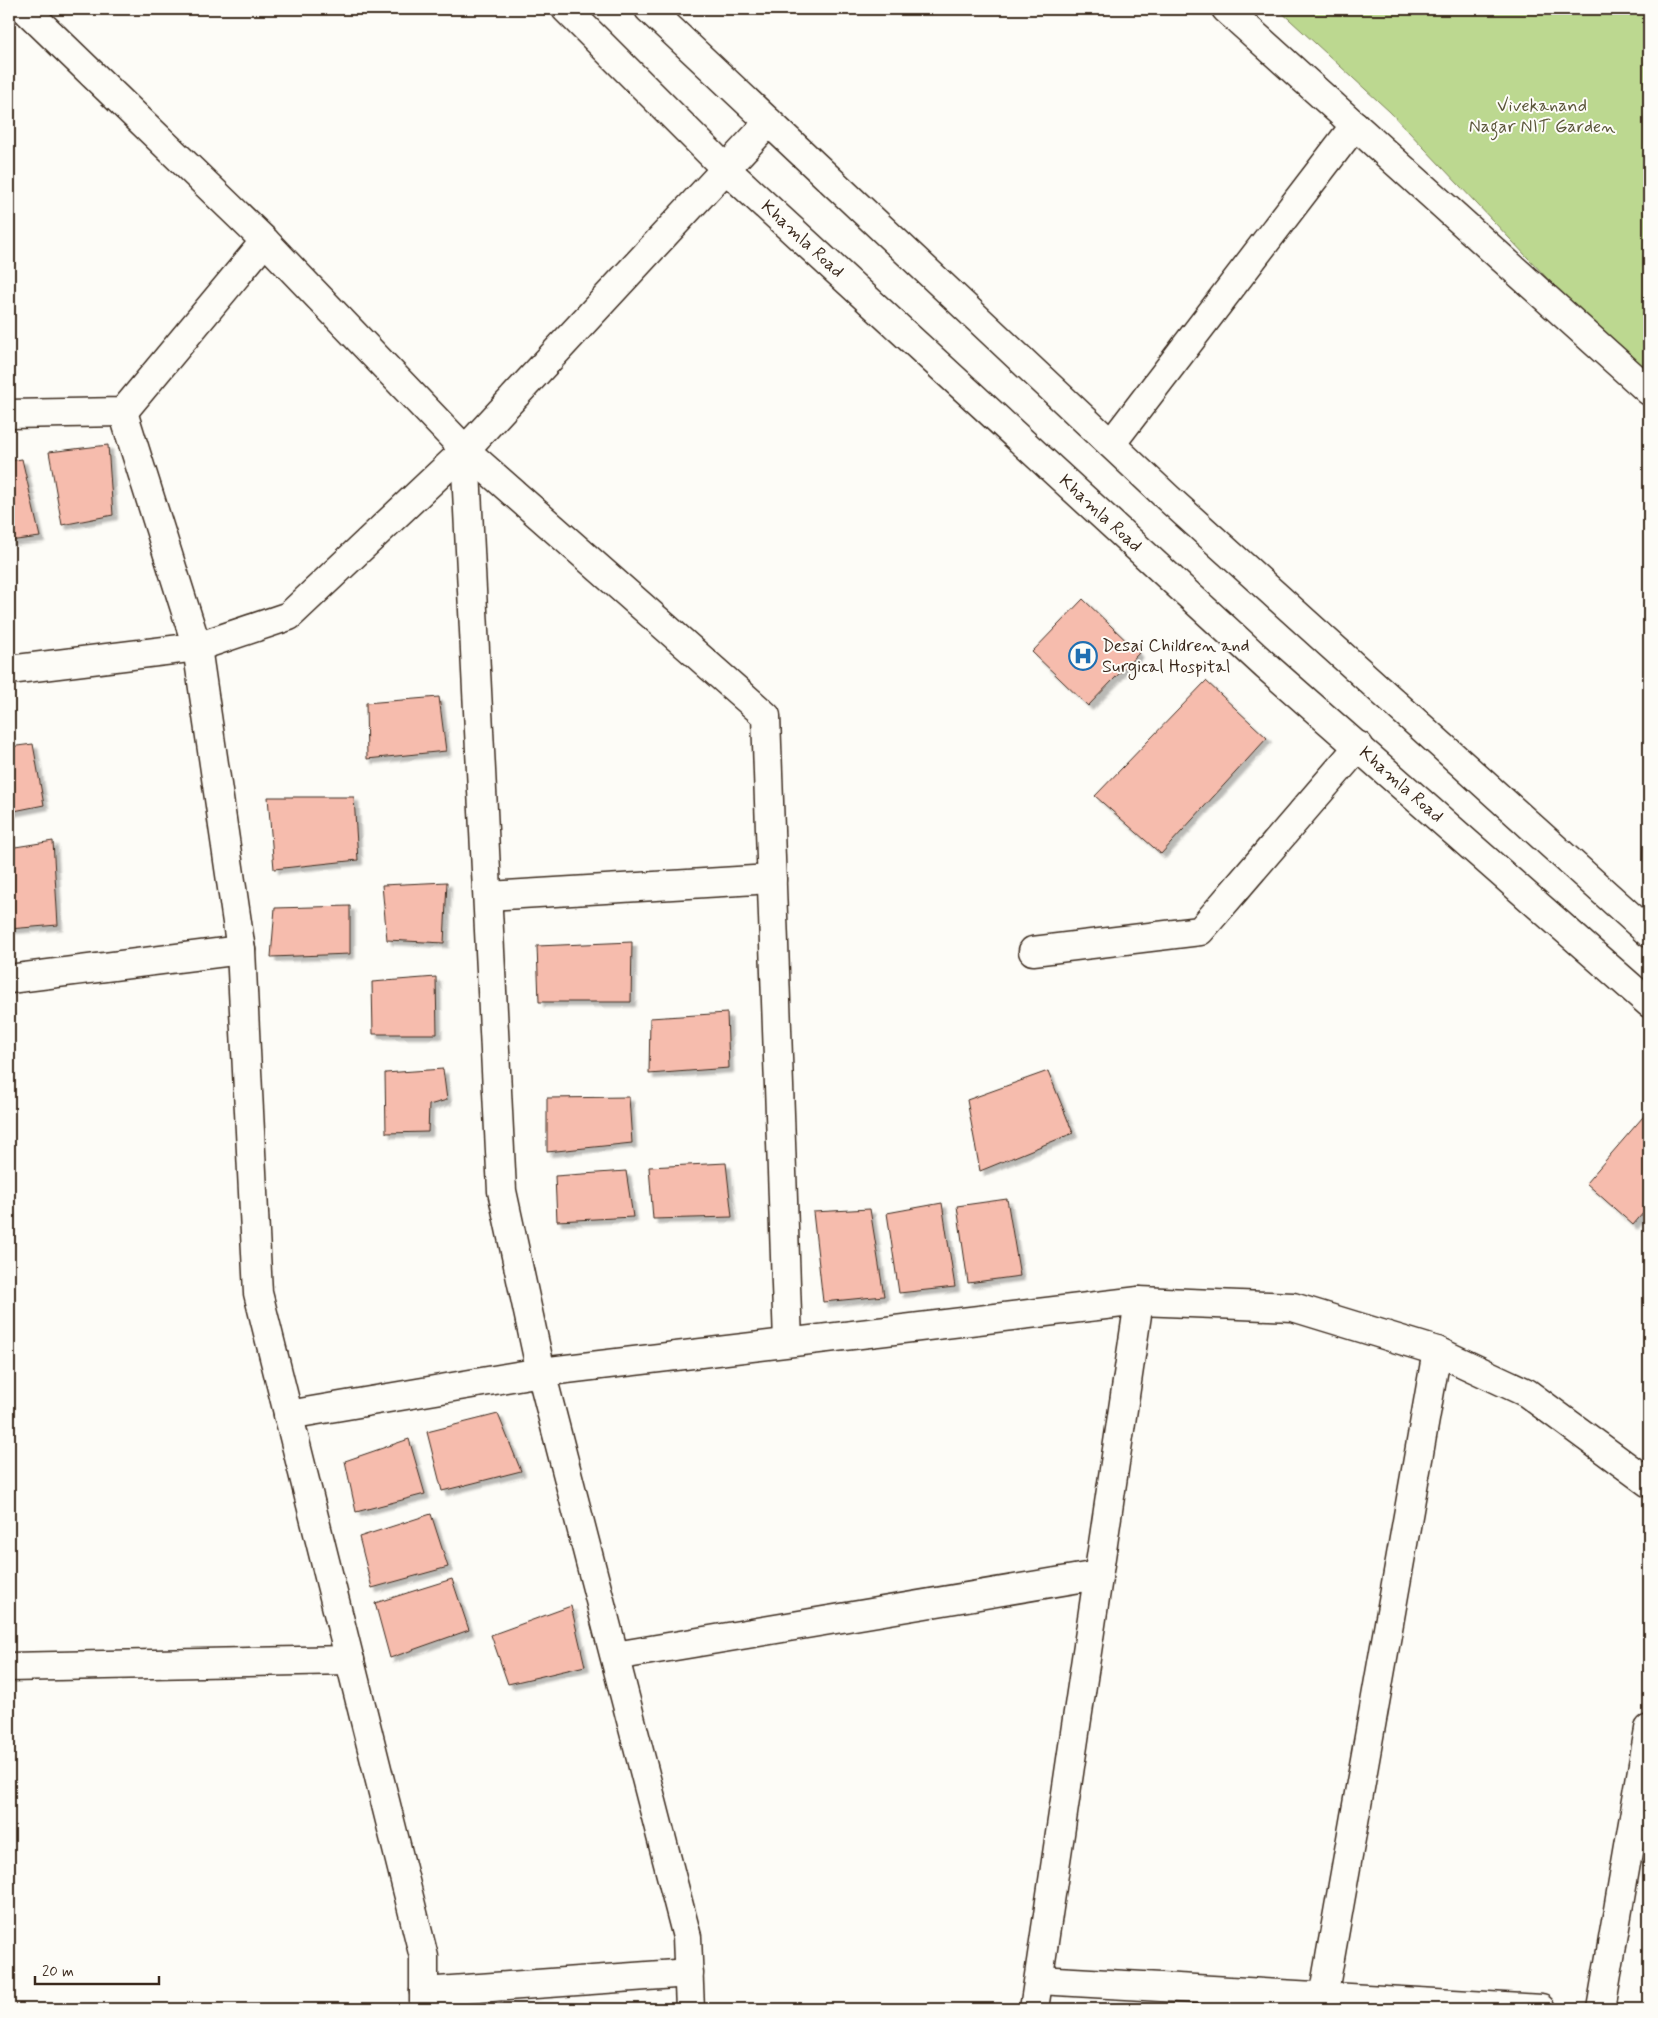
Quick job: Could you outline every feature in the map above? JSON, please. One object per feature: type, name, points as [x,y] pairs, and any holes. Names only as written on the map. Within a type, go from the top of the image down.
[{"type":"street","points":[[25,9],[265,241],[465,450],[766,716],[788,1342]]},
{"type":"street","name":"Khamla Road","points":[[566,9],[728,170],[1266,666],[1649,1003]]},
{"type":"street","points":[[649,9],[1111,444],[1541,837],[1649,933]]},
{"type":"street","points":[[1226,9],[1649,391]]},
{"type":"street","points":[[9,670],[197,647],[290,616],[465,450],[728,170],[769,122]]},
{"type":"street","points":[[1111,444],[1355,125]]},
{"type":"street","points":[[9,414],[123,412],[265,241]]},
{"type":"street","points":[[123,412],[197,647],[241,950],[258,1293],[424,1957],[424,2000],[689,1973]]},
{"type":"street","points":[[465,450],[502,1190],[541,1372],[688,1937],[690,2009]]},
{"type":"street","points":[[1033,951],[1200,931],[1359,746]]},
{"type":"street","points":[[488,896],[772,879]]},
{"type":"street","points":[[9,979],[241,950]]},
{"type":"street","points":[[288,1415],[541,1372],[1139,1301],[1293,1307],[1438,1351],[1527,1393],[1649,1483]]},
{"type":"street","points":[[1034,2009],[1139,1301]]},
{"type":"street","points":[[1322,2003],[1438,1351]]},
{"type":"street","points":[[615,1656],[1098,1575]]},
{"type":"street","points":[[9,1667],[350,1660]]},
{"type":"street","points":[[1601,2009],[1649,1729]]},
{"type":"street","points":[[1039,1980],[1322,2003],[1541,2009]]},
{"type":"green space","name":"Vivekanand Nagar NIT Garden","points":[[1278,9],[1649,9],[1649,386],[1390,112]]},
{"type":"building","points":[[108,445],[113,515],[62,525],[49,452]]},
{"type":"building","points":[[22,459],[40,537],[9,541],[9,461]]},
{"type":"building","points":[[1083,599],[1139,653],[1088,706],[1032,652]]},
{"type":"building","points":[[1206,681],[1267,738],[1161,854],[1095,796]]},
{"type":"building","points":[[439,697],[446,751],[367,759],[366,703]]},
{"type":"building","points":[[33,744],[44,805],[9,812],[9,747]]},
{"type":"building","points":[[268,797],[354,797],[358,860],[274,869]]},
{"type":"building","points":[[53,841],[58,925],[9,929],[9,848]]},
{"type":"building","points":[[447,882],[444,943],[387,940],[382,885]]},
{"type":"building","points":[[350,906],[350,954],[271,957],[275,908]]},
{"type":"building","points":[[632,942],[631,1002],[539,1002],[537,946]]},
{"type":"building","points":[[436,977],[437,1034],[373,1034],[372,982]]},
{"type":"building","points":[[727,1013],[729,1068],[649,1074],[650,1018]]},
{"type":"building","points":[[443,1069],[447,1100],[429,1105],[428,1132],[386,1133],[385,1073]]},
{"type":"building","points":[[1048,1071],[1073,1133],[980,1171],[967,1100]]},
{"type":"building","points":[[629,1097],[632,1143],[547,1152],[547,1098]]},
{"type":"building","points":[[1649,1110],[1649,1206],[1633,1225],[1586,1183]]},
{"type":"building","points":[[726,1163],[732,1217],[653,1219],[649,1167]]},
{"type":"building","points":[[626,1171],[633,1217],[557,1221],[555,1176]]},
{"type":"building","points":[[1007,1199],[1020,1276],[968,1283],[957,1206]]},
{"type":"building","points":[[942,1203],[955,1287],[899,1293],[887,1213]]},
{"type":"building","points":[[870,1209],[884,1296],[823,1302],[813,1212]]},
{"type":"building","points":[[498,1414],[521,1471],[442,1491],[427,1432]]},
{"type":"building","points":[[409,1439],[425,1494],[356,1512],[345,1461]]},
{"type":"building","points":[[431,1514],[448,1567],[372,1588],[359,1537]]},
{"type":"building","points":[[452,1579],[469,1630],[390,1658],[375,1603]]},
{"type":"building","points":[[571,1606],[585,1666],[508,1684],[491,1635]]},
{"type":"place","name":"Desai Children and Surgical Hospital","points":[[1083,656]]}]
